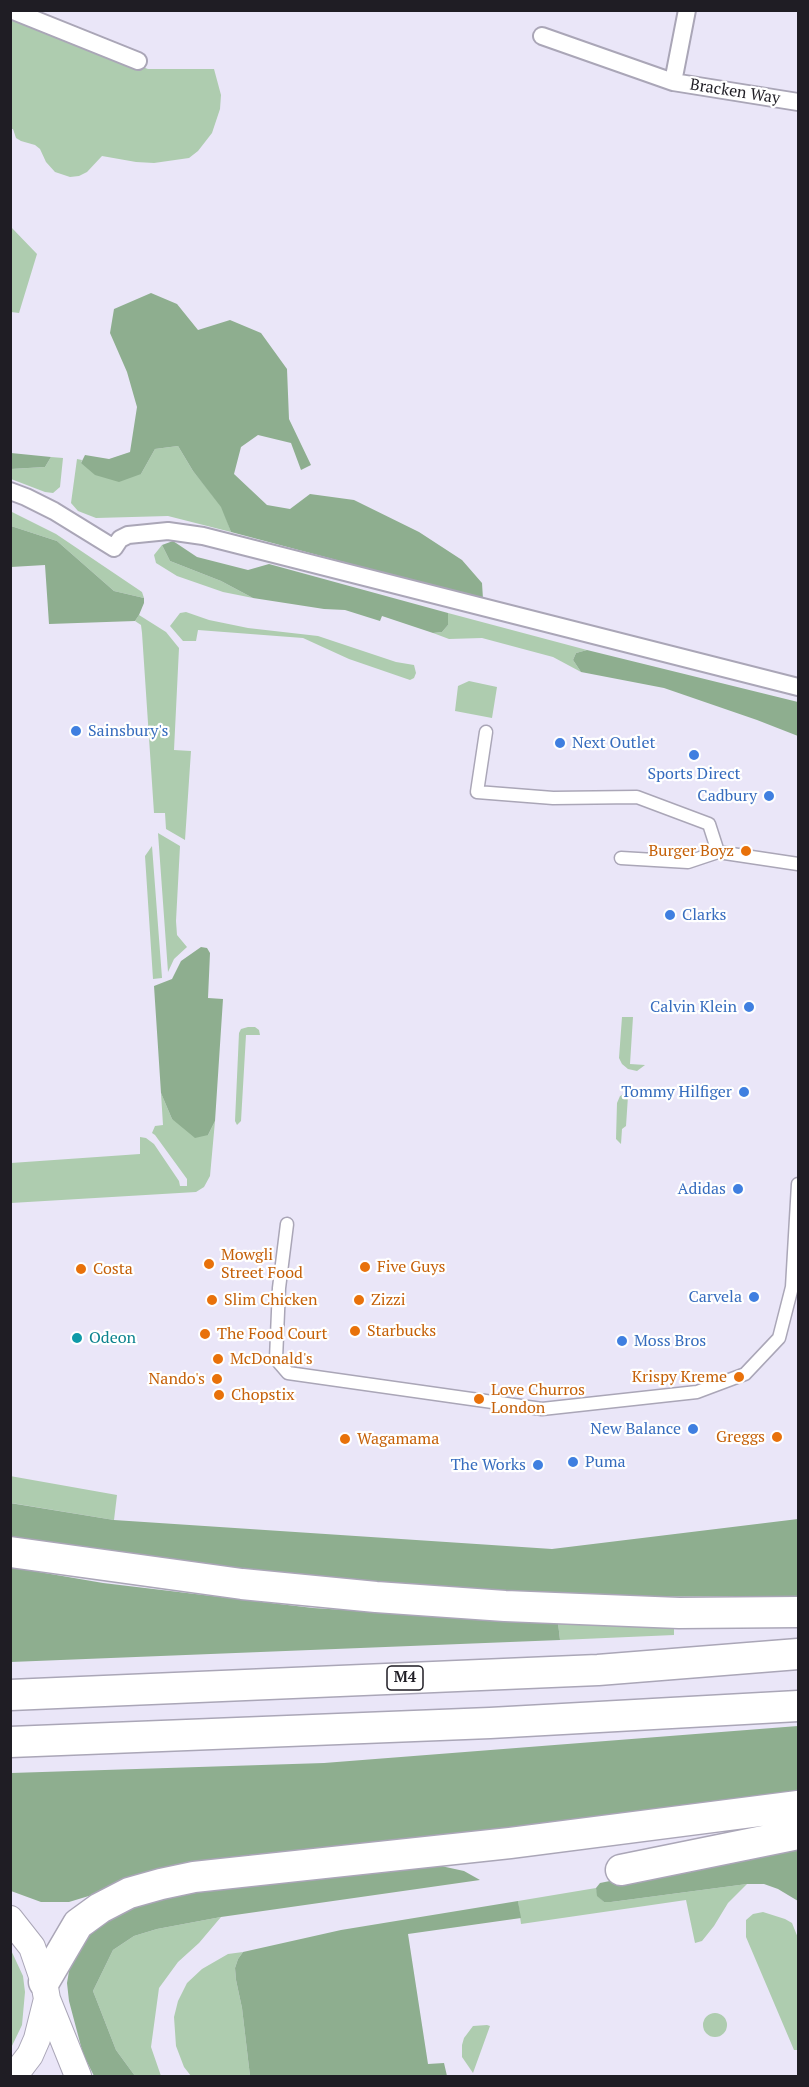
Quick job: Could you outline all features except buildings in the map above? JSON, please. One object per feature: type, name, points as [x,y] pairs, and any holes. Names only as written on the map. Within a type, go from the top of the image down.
[{"type":"highway","points":[[10,1552],[242,1584],[388,1598],[505,1606],[679,1613],[798,1612]]},
{"type":"highway","name":"M4","points":[[10,1695],[598,1670],[798,1654]]},
{"type":"highway","points":[[10,1742],[490,1723],[798,1706]]},
{"type":"highway","points":[[45,1991],[78,1924],[100,1908],[129,1893],[161,1884],[194,1877],[510,1843],[798,1806]]},
{"type":"highway","points":[[621,1870],[798,1834]]},
{"type":"main road","points":[[10,1919],[32,1947],[45,1991],[78,2076]]},
{"type":"main road","points":[[14,2076],[30,2055],[37,2039],[45,1991]]},
{"type":"street","points":[[11,10],[138,61]]},
{"type":"street","name":"Bracken Way","points":[[687,10],[673,82],[798,102]]},
{"type":"street","points":[[542,36],[673,82]]},
{"type":"street","points":[[10,491],[54,511],[114,548],[120,539],[139,533],[168,531],[203,536],[798,687]]},
{"type":"street","points":[[486,732],[477,792],[553,798],[637,797],[709,824],[718,852]]},
{"type":"street","points":[[621,858],[688,862],[718,852],[798,864]]},
{"type":"street","points":[[287,1224],[279,1287],[276,1359],[288,1373],[542,1409],[697,1392],[745,1374],[779,1338],[792,1287],[798,1184]]},
{"type":"green space","points":[[11,14],[98,51],[148,69],[214,69],[221,95],[220,109],[212,133],[198,151],[189,158],[154,163],[102,156],[87,172],[79,176],[70,177],[55,172],[46,162],[40,149],[16,138],[11,129]]},
{"type":"green space","points":[[11,227],[37,254],[19,313],[11,312]]},
{"type":"green space","points":[[151,293],[177,304],[198,330],[230,320],[261,333],[287,369],[289,419],[311,465],[301,470],[291,443],[258,435],[241,447],[234,474],[267,505],[290,509],[310,494],[354,500],[419,532],[462,560],[482,583],[483,599],[231,532],[221,507],[193,471],[178,446],[155,449],[141,474],[119,482],[95,475],[81,463],[85,455],[109,459],[130,452],[137,407],[127,372],[110,333],[114,309]]},
{"type":"green space","points":[[178,446],[193,471],[222,507],[231,532],[168,516],[96,518],[78,511],[71,503],[77,459],[82,460],[81,463],[141,474],[155,449]]},
{"type":"green space","points":[[11,453],[51,457],[45,467],[11,469]]},
{"type":"green space","points":[[51,457],[63,458],[60,487],[53,493],[11,479],[11,469],[45,467]]},
{"type":"green space","points":[[10,511],[56,534],[142,592],[144,598],[114,591],[57,541],[11,526]]},
{"type":"green space","points":[[11,526],[57,541],[114,591],[144,598],[144,603],[135,621],[49,624],[45,565],[11,567]]},
{"type":"green space","points":[[173,541],[197,557],[248,570],[269,564],[448,613],[448,625],[442,632],[433,633],[382,616],[380,621],[345,610],[253,598],[221,581],[170,561],[162,545]]},
{"type":"green space","points":[[162,545],[170,561],[221,581],[253,598],[223,592],[177,576],[156,563],[154,555]]},
{"type":"green space","points":[[186,612],[209,620],[248,628],[318,636],[396,662],[414,665],[416,673],[410,680],[349,659],[303,638],[198,630],[196,641],[183,641],[170,626],[180,613]]},
{"type":"green space","points":[[448,613],[587,650],[576,653],[573,660],[581,672],[553,657],[482,638],[449,639],[433,633],[442,632],[448,625]]},
{"type":"green space","points":[[139,615],[166,632],[179,648],[174,750],[191,751],[185,840],[166,829],[165,813],[154,813],[142,633],[141,625],[135,621]]},
{"type":"green space","points":[[587,650],[798,702],[798,736],[664,688],[581,672],[573,660],[576,653]]},
{"type":"green space","points":[[469,681],[497,687],[492,718],[455,711],[458,686]]},
{"type":"green space","points":[[158,833],[180,846],[176,921],[177,935],[187,947],[174,959],[168,972]]},
{"type":"green space","points":[[152,846],[162,978],[153,979],[145,856]]},
{"type":"green space","points":[[201,947],[207,948],[210,953],[208,998],[223,999],[215,1121],[208,1135],[195,1138],[172,1119],[161,1093],[154,986],[172,979],[181,961]]},
{"type":"green space","points":[[622,1017],[633,1017],[630,1064],[645,1065],[637,1071],[628,1069],[619,1058]]},
{"type":"green space","points":[[255,1027],[259,1030],[260,1035],[246,1035],[241,1121],[237,1125],[235,1121],[239,1033],[241,1029]]},
{"type":"green space","points":[[633,1090],[642,1097],[628,1096],[626,1126],[622,1129],[621,1144],[616,1139],[617,1103],[620,1096]]},
{"type":"green space","points":[[161,1093],[172,1119],[208,1135],[215,1121],[210,1176],[204,1187],[196,1192],[11,1203],[11,1163],[140,1154],[140,1137],[154,1144],[180,1186],[187,1186],[187,1179],[152,1133],[155,1126],[163,1125]]},
{"type":"green space","points":[[10,1476],[117,1495],[114,1520],[11,1503]]},
{"type":"green space","points":[[10,1503],[114,1520],[552,1549],[798,1519],[798,1596],[591,1597],[340,1582],[11,1540]]},
{"type":"green space","points":[[10,1567],[103,1583],[313,1608],[558,1623],[560,1640],[11,1662]]},
{"type":"green space","points":[[558,1623],[674,1627],[674,1635],[560,1640]]},
{"type":"green space","points":[[798,1726],[798,1791],[128,1878],[92,1895],[69,1902],[41,1902],[11,1891],[11,1773],[324,1763]]},
{"type":"green space","points":[[798,1843],[798,1901],[764,1884],[747,1884],[611,1902],[604,1902],[597,1896],[596,1888],[600,1883]]},
{"type":"green space","points":[[441,1866],[464,1871],[480,1880],[221,1917],[157,1929],[134,1936],[113,1950],[93,1991],[116,2050],[135,2076],[94,2076],[83,2054],[69,2001],[67,1983],[71,1959],[95,1924],[139,1899],[396,1867]]},
{"type":"green space","points":[[747,1884],[728,1903],[702,1941],[695,1943],[686,1900],[521,1924],[518,1901],[596,1888],[598,1896],[604,1902],[611,1902]]},
{"type":"green space","points":[[518,1901],[521,1918],[408,1934],[428,2064],[444,2063],[447,2076],[250,2076],[235,1968],[243,1952],[341,1930]]},
{"type":"green space","points":[[763,1912],[792,1923],[798,1938],[798,2050],[794,2050],[746,1937],[746,1920],[753,1914]]},
{"type":"green space","points":[[221,1917],[199,1943],[178,1962],[159,1988],[151,2047],[161,2076],[135,2076],[116,2050],[93,1991],[113,1950],[134,1936],[157,1929]]},
{"type":"green space","points":[[10,1948],[23,1976],[25,1992],[22,2025],[11,2048]]},
{"type":"green space","points":[[243,1952],[235,1968],[250,2076],[191,2076],[184,2067],[176,2046],[174,2017],[178,2001],[187,1983],[202,1969],[228,1954]]},
{"type":"green space","points":[[715,2013],[724,2016],[727,2025],[724,2034],[715,2037],[706,2034],[703,2025],[706,2016]]},
{"type":"green space","points":[[473,2026],[490,2026],[473,2073],[462,2057],[464,2038]]},
{"type":"place","name":"Sainsbury's","points":[[76,731]]},
{"type":"place","name":"Next Outlet","points":[[560,743]]},
{"type":"place","name":"Sports Direct","points":[[694,755]]},
{"type":"place","name":"Cadbury","points":[[769,796]]},
{"type":"place","name":"Burger Boyz","points":[[746,851]]},
{"type":"place","name":"Clarks","points":[[670,915]]},
{"type":"place","name":"Calvin Klein","points":[[749,1007]]},
{"type":"place","name":"Tommy Hilfiger","points":[[744,1092]]},
{"type":"place","name":"Adidas","points":[[738,1189]]},
{"type":"place","name":"Mowgli Street Food","points":[[209,1264]]},
{"type":"place","name":"Five Guys","points":[[365,1267]]},
{"type":"place","name":"Costa","points":[[81,1269]]},
{"type":"place","name":"Carvela","points":[[754,1297]]},
{"type":"place","name":"Slim Chicken","points":[[212,1300]]},
{"type":"place","name":"Zizzi","points":[[359,1300]]},
{"type":"place","name":"Starbucks","points":[[355,1331]]},
{"type":"place","name":"The Food Court","points":[[205,1334]]},
{"type":"place","name":"Odeon","points":[[77,1338]]},
{"type":"place","name":"Moss Bros","points":[[622,1341]]},
{"type":"place","name":"McDonald's","points":[[218,1359]]},
{"type":"place","name":"Krispy Kreme","points":[[739,1377]]},
{"type":"place","name":"Nando's","points":[[217,1379]]},
{"type":"place","name":"Chopstix","points":[[219,1395]]},
{"type":"place","name":"Love Churros London","points":[[479,1399]]},
{"type":"place","name":"New Balance","points":[[693,1429]]},
{"type":"place","name":"Greggs","points":[[777,1437]]},
{"type":"place","name":"Wagamama","points":[[345,1439]]},
{"type":"place","name":"Puma","points":[[573,1462]]},
{"type":"place","name":"The Works","points":[[538,1465]]}]
